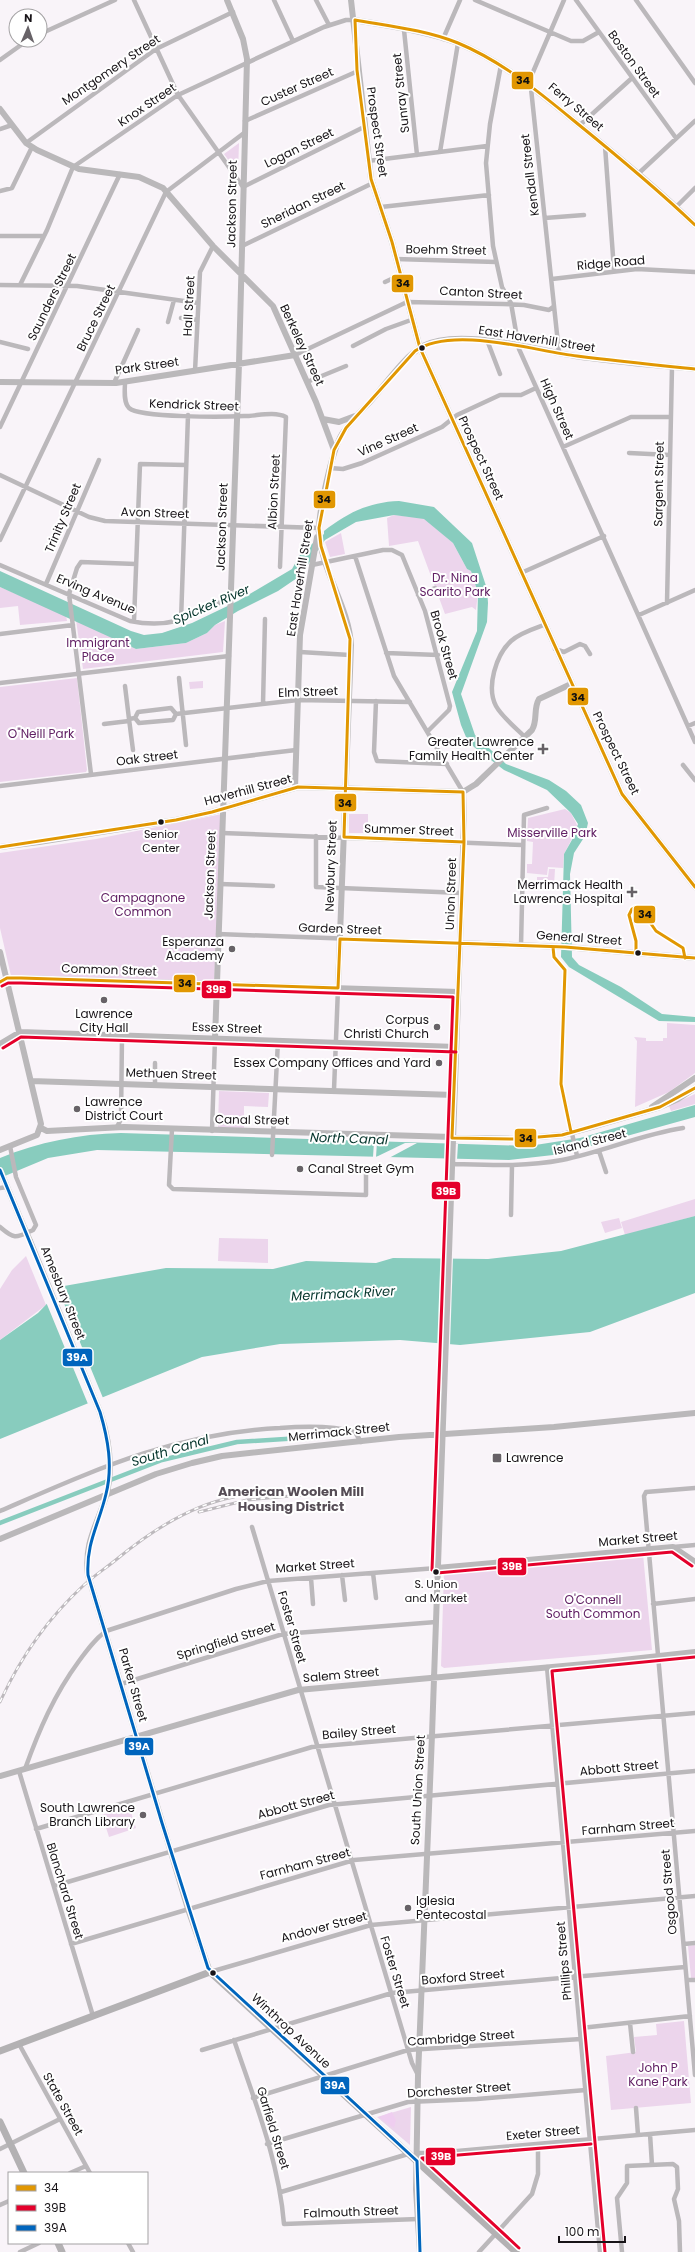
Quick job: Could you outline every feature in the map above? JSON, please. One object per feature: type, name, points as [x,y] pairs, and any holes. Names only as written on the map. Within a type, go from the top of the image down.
[{"type":"main road","name":"Jackson Street","points":[[215,1039],[239,364],[246,63],[246,48],[228,0]]},
{"type":"main road","name":"Prospect Street","points":[[351,0],[355,20],[358,71],[368,161],[420,348],[544,625],[622,794],[695,888]]},
{"type":"main road","name":"Ferry Street","points":[[355,20],[443,39],[458,44],[501,65],[531,85],[639,172],[695,224]]},
{"type":"main road","name":"Berkeley Street","points":[[0,109],[26,142],[32,147],[73,167],[89,172],[120,174],[149,180],[166,192],[213,246],[273,306],[323,419],[334,450]]},
{"type":"main road","name":"East Haverhill Street","points":[[295,788],[301,628],[334,450],[342,434],[358,414],[420,348],[428,344],[444,341],[487,340],[627,363],[695,369]]},
{"type":"main road","name":"Park Street","points":[[0,382],[125,382],[295,355]]},
{"type":"main road","points":[[323,419],[345,421],[358,414]]},
{"type":"main road","name":"Newbury Street","points":[[319,530],[320,546],[348,628],[350,655],[338,988]]},
{"type":"main road","points":[[463,792],[470,790],[525,737],[536,723],[535,710],[539,699],[571,684]]},
{"type":"main road","name":"Haverhill Street","points":[[0,847],[145,826],[223,809],[295,788],[463,792]]},
{"type":"main road","name":"Union Street","points":[[446,1329],[464,842],[463,792]]},
{"type":"main road","name":"General Street","points":[[460,943],[576,948],[695,958]]},
{"type":"main road","points":[[0,952],[20,1032],[41,1128],[37,1135],[11,1149],[0,1150]]},
{"type":"main road","points":[[0,982],[7,978]]},
{"type":"main road","name":"Common Street","points":[[7,978],[458,992]]},
{"type":"main road","points":[[0,1044],[20,1032]]},
{"type":"main road","name":"Essex Street","points":[[20,1032],[456,1047]]},
{"type":"main road","name":"Canal Street","points":[[651,1108],[694,1079]]},
{"type":"main road","name":"Methuen Street","points":[[31,1080],[454,1095]]},
{"type":"main road","name":"Canal Street","points":[[41,1128],[47,1131],[117,1127],[172,1131],[212,1131],[452,1141],[515,1139],[572,1135],[651,1108],[668,1104],[695,1088]]},
{"type":"main road","name":"Amesbury Street","points":[[0,1170],[100,1412],[109,1445],[110,1466],[106,1493]]},
{"type":"main road","name":"South Union Street","points":[[420,2252],[417,2161],[418,2076],[426,1920],[426,1854],[430,1796],[446,1329]]},
{"type":"main road","name":"Merrimack Street","points":[[0,1538],[106,1493],[156,1474],[192,1463],[252,1452],[443,1434],[554,1427],[695,1413]]},
{"type":"main road","name":"Parker Street","points":[[106,1493],[91,1534],[86,1560],[88,1575],[170,1852],[210,1972]]},
{"type":"main road","points":[[673,1547],[695,1562]]},
{"type":"main road","name":"Market Street","points":[[437,1568],[673,1547]]},
{"type":"main road","name":"Salem Street","points":[[0,1776],[300,1690],[658,1657],[663,1655],[695,1652]]},
{"type":"main road","name":"Andover Street","points":[[0,2051],[210,1972]]},
{"type":"main road","name":"Winthrop Avenue","points":[[210,1972],[274,2028],[408,2154],[516,2252]]},
{"type":"main road","points":[[0,2122],[24,2172]]},
{"type":"street","points":[[48,30],[115,0]]},
{"type":"street","points":[[134,0],[178,95],[243,186]]},
{"type":"street","points":[[274,0],[293,41]]},
{"type":"street","points":[[316,0],[329,25]]},
{"type":"street","points":[[443,39],[460,0]]},
{"type":"street","points":[[476,0],[571,42],[583,41],[599,32]]},
{"type":"street","name":"Kendall Street","points":[[559,353],[553,307],[552,279],[531,76],[564,0]]},
{"type":"street","name":"Boston Street","points":[[576,0],[676,138]]},
{"type":"street","points":[[636,0],[695,83]]},
{"type":"street","name":"Montgomery Street","points":[[26,142],[156,48],[233,12]]},
{"type":"street","name":"Knox Street","points":[[73,167],[178,95],[329,25],[346,20],[355,20]]},
{"type":"street","name":"Sunray Street","points":[[404,30],[418,155]]},
{"type":"street","points":[[440,152],[458,44]]},
{"type":"street","points":[[0,60],[17,48]]},
{"type":"street","name":"High Street","points":[[501,65],[487,146],[486,163],[496,262],[502,287],[511,304],[519,345],[536,388],[604,536],[695,742]]},
{"type":"street","name":"Custer Street","points":[[245,121],[358,71]]},
{"type":"street","points":[[580,125],[632,78]]},
{"type":"street","points":[[639,172],[695,121]]},
{"type":"street","points":[[0,129],[12,125]]},
{"type":"street","name":"Logan Street","points":[[243,186],[364,127]]},
{"type":"street","name":"Bruce Street","points":[[0,540],[166,192],[244,133]]},
{"type":"street","points":[[368,161],[487,146]]},
{"type":"street","points":[[605,146],[614,270]]},
{"type":"street","points":[[0,191],[12,188],[32,147]]},
{"type":"street","points":[[20,285],[44,236],[73,167]]},
{"type":"street","name":"Saunders Street","points":[[0,427],[120,174]]},
{"type":"street","name":"Sheridan Street","points":[[242,246],[373,183]]},
{"type":"street","points":[[676,207],[695,188]]},
{"type":"street","points":[[381,207],[489,195]]},
{"type":"street","points":[[545,218],[584,215]]},
{"type":"street","points":[[0,236],[44,236]]},
{"type":"street","name":"Hall Street","points":[[195,371],[200,272],[213,246]]},
{"type":"street","name":"Boehm Street","points":[[396,259],[496,262]]},
{"type":"street","name":"Ridge Road","points":[[552,279],[637,268],[695,272]]},
{"type":"street","points":[[385,282],[400,275]]},
{"type":"street","points":[[0,284],[68,285],[198,303]]},
{"type":"street","points":[[168,322],[174,300]]},
{"type":"street","points":[[295,355],[407,302]]},
{"type":"street","name":"Canton Street","points":[[407,302],[511,304],[548,310],[553,307]]},
{"type":"street","points":[[181,318],[197,320]]},
{"type":"street","points":[[353,346],[386,329],[411,320]]},
{"type":"street","points":[[114,382],[138,330]]},
{"type":"street","points":[[487,340],[500,374]]},
{"type":"street","points":[[0,342],[28,349]]},
{"type":"street","points":[[307,382],[346,366]]},
{"type":"street","name":"Sargent Street","points":[[667,602],[672,367]]},
{"type":"street","name":"Kendrick Street","points":[[125,382],[125,399],[128,407],[135,412],[149,414],[237,417],[278,414],[286,417]]},
{"type":"street","name":"Vine Street","points":[[330,468],[343,469],[362,463],[442,427],[457,415],[502,395],[521,395],[536,388]]},
{"type":"street","points":[[181,621],[183,524],[188,415]]},
{"type":"street","name":"Albion Street","points":[[280,567],[286,417]]},
{"type":"street","points":[[563,447],[631,417],[671,417]]},
{"type":"street","points":[[629,453],[670,455]]},
{"type":"street","name":"Trinity Street","points":[[46,584],[99,460]]},
{"type":"street","points":[[134,621],[140,464],[186,465]]},
{"type":"street","name":"Avon Street","points":[[0,475],[78,512],[105,521],[282,527],[319,530]]},
{"type":"street","points":[[521,573],[604,536]]},
{"type":"street","name":"Brook Street","points":[[313,563],[383,550],[397,551],[402,555],[418,595],[438,655],[450,706],[449,710],[428,731]]},
{"type":"street","name":"Union Street","points":[[355,556],[394,676],[463,792]]},
{"type":"street","points":[[91,774],[69,594],[77,568],[81,562],[136,564]]},
{"type":"street","name":"Erving Avenue","points":[[0,565],[134,621],[158,625],[181,621],[231,598]]},
{"type":"street","points":[[418,595],[435,588]]},
{"type":"street","points":[[639,615],[695,590]]},
{"type":"street","points":[[263,704],[265,619]]},
{"type":"street","points":[[0,634],[73,625]]},
{"type":"street","points":[[525,737],[497,708],[493,699],[493,680],[504,648],[524,633],[544,625]]},
{"type":"street","points":[[555,649],[564,652],[580,644],[585,646],[590,654]]},
{"type":"street","points":[[300,652],[350,655]]},
{"type":"street","points":[[386,653],[438,655]]},
{"type":"street","points":[[0,684],[229,656]]},
{"type":"street","points":[[179,678],[186,744]]},
{"type":"street","points":[[125,686],[133,750]]},
{"type":"street","name":"Elm Street","points":[[176,714],[298,700],[410,702]]},
{"type":"street","points":[[376,701],[374,752],[376,761],[447,764]]},
{"type":"street","points":[[171,708],[176,714],[173,720],[139,723],[136,718],[138,712],[151,710],[171,708]]},
{"type":"street","points":[[104,724],[136,718]]},
{"type":"street","points":[[688,726],[695,723]]},
{"type":"street","name":"Oak Street","points":[[0,786],[296,750]]},
{"type":"street","points":[[684,765],[695,780]]},
{"type":"street","points":[[521,946],[522,845],[524,815],[547,808]]},
{"type":"street","name":"Summer Street","points":[[222,833],[522,845]]},
{"type":"street","points":[[316,836],[316,887],[462,892]]},
{"type":"street","points":[[220,884],[273,886]]},
{"type":"street","name":"Garden Street","points":[[218,934],[460,943]]},
{"type":"street","points":[[555,947],[554,957],[565,970],[562,1084],[576,1154]]},
{"type":"street","name":"Newbury Street","points":[[334,1090],[338,988]]},
{"type":"street","points":[[117,1127],[121,1119],[122,1036]]},
{"type":"street","name":"Jackson Street","points":[[212,1131],[215,1039]]},
{"type":"street","points":[[272,1155],[278,1041]]},
{"type":"street","points":[[154,1084],[155,1063]]},
{"type":"street","name":"Island Street","points":[[452,1162],[512,1165],[543,1163],[576,1154],[599,1151],[683,1128]]},
{"type":"street","points":[[172,1131],[168,1185],[173,1189],[366,1195],[366,1170]]},
{"type":"street","points":[[0,1227],[10,1236],[16,1238],[36,1227],[14,1173],[11,1149]]},
{"type":"street","points":[[599,1151],[606,1172]]},
{"type":"street","points":[[512,1165],[512,1215]]},
{"type":"street","points":[[0,1188],[8,1187]]},
{"type":"street","points":[[0,1511],[110,1466],[184,1440],[219,1433],[295,1427],[346,1429],[355,1432],[361,1442]]},
{"type":"street","name":"Osgood Street","points":[[695,1488],[646,1492],[644,1496],[695,2075]]},
{"type":"street","name":"Foster Street","points":[[252,1527],[408,2050],[418,2076]]},
{"type":"street","name":"Market Street","points":[[673,1547],[695,1545]]},
{"type":"street","name":"Market Street","points":[[20,1771],[46,1712],[64,1682],[90,1646],[106,1632],[236,1589],[268,1581],[437,1568]]},
{"type":"street","points":[[373,1573],[376,1598]]},
{"type":"street","points":[[342,1575],[345,1600]]},
{"type":"street","points":[[310,1578],[313,1604]]},
{"type":"street","points":[[653,1604],[695,1599]]},
{"type":"street","name":"Springfield Street","points":[[121,1684],[283,1634],[436,1622]]},
{"type":"street","name":"Phillips Street","points":[[547,1667],[581,2028],[600,2252]]},
{"type":"street","name":"Bailey Street","points":[[36,1829],[318,1746],[695,1713]]},
{"type":"street","name":"Blanchard Street","points":[[20,1771],[36,1829],[93,2016]]},
{"type":"street","name":"Abbott Street","points":[[54,1886],[334,1804],[695,1771]]},
{"type":"street","name":"Farnham Street","points":[[71,1944],[352,1860],[695,1831]]},
{"type":"street","name":"Andover Street","points":[[210,1972],[371,1925],[695,1896]]},
{"type":"street","points":[[684,1944],[695,1942]]},
{"type":"street","name":"Boxford Street","points":[[202,2050],[392,1993],[685,1967]]},
{"type":"street","points":[[687,1980],[695,1980]]},
{"type":"street","points":[[581,2028],[690,2016]]},
{"type":"street","points":[[630,2023],[633,2052]]},
{"type":"street","name":"Cambridge Street","points":[[253,2098],[408,2050],[420,2051],[581,2039]]},
{"type":"street","name":"Garfield Street","points":[[234,2040],[281,2192],[284,2224]]},
{"type":"street","name":"State Street","points":[[19,2044],[89,2172]]},
{"type":"street","name":"Dorchester Street","points":[[267,2144],[365,2114],[418,2101],[476,2099],[586,2090]]},
{"type":"street","points":[[636,2108],[638,2135]]},
{"type":"street","points":[[0,2150],[60,2120]]},
{"type":"street","name":"Exeter Street","points":[[417,2153],[439,2153],[695,2130]]},
{"type":"street","points":[[650,2134],[652,2165]]},
{"type":"street","points":[[479,2252],[532,2194],[538,2174],[538,2144]]},
{"type":"street","points":[[281,2192],[408,2154]]},
{"type":"street","points":[[622,2252],[617,2198],[627,2183],[627,2166],[673,2164],[677,2167],[678,2189],[674,2199],[678,2221],[680,2252]]},
{"type":"street","points":[[72,2172],[86,2166]]},
{"type":"street","name":"Falmouth Street","points":[[284,2224],[418,2219]]},
{"type":"street","points":[[20,2252],[37,2244]]},
{"type":"green space","points":[[239,143],[238,173],[224,154]]},
{"type":"green space","name":"Dr. Nina Scarito Park","points":[[394,515],[424,518],[453,543],[467,569],[471,571],[478,593],[476,610],[472,607],[445,614],[418,541],[389,546],[387,518]]},
{"type":"green space","points":[[341,533],[345,554],[330,557],[325,542]]},
{"type":"green space","points":[[0,587],[66,615],[67,621],[20,625],[18,606],[0,608]]},
{"type":"green space","name":"Immigrant Place","points":[[76,620],[136,649],[186,643],[207,633],[215,625],[225,621],[223,652],[83,669]]},
{"type":"green space","name":"O\"Neill Park","points":[[77,678],[86,772],[0,782],[0,687]]},
{"type":"green space","points":[[203,681],[203,688],[190,689],[189,682]]},
{"type":"green space","name":"Misserville Park","points":[[565,809],[571,813],[578,827],[564,854],[563,868],[548,867],[547,875],[527,873],[527,864],[532,864],[533,842],[527,841],[528,818]]},
{"type":"green space","name":"Campagnone Common","points":[[222,814],[214,982],[11,976],[0,928],[0,853],[96,839]]},
{"type":"green space","points":[[349,814],[368,814],[368,833],[349,833]]},
{"type":"green space","points":[[549,869],[555,869],[554,886],[537,885],[537,877],[548,877]]},
{"type":"green space","points":[[667,1023],[695,1025],[695,1073],[669,1092],[635,1107],[637,1041],[634,1037],[646,1038],[646,1041],[663,1041],[663,1038],[667,1038]]},
{"type":"green space","points":[[219,1091],[269,1093],[268,1107],[244,1106],[244,1129],[218,1127]]},
{"type":"green space","points":[[695,1094],[695,1104],[671,1111],[669,1106]]},
{"type":"green space","points":[[695,1199],[695,1216],[625,1235],[621,1222]]},
{"type":"green space","points":[[619,1218],[622,1228],[605,1233],[601,1222]]},
{"type":"green space","points":[[219,1238],[268,1239],[268,1263],[218,1261]]},
{"type":"green space","points":[[26,1256],[46,1305],[0,1340],[0,1289],[12,1270]]},
{"type":"green space","name":"O'Connell South Common","points":[[643,1554],[652,1650],[444,1668],[441,1666],[444,1572]]},
{"type":"green space","points":[[129,1806],[136,1828],[109,1837],[102,1815]]},
{"type":"green space","points":[[695,1945],[695,1978],[691,1978],[688,1946]]},
{"type":"green space","name":"John P Kane Park","points":[[684,2021],[691,2103],[611,2110],[606,2056],[636,2052],[634,2037],[657,2035],[656,2024]]},
{"type":"green space","points":[[411,2107],[410,2143],[410,2145],[377,2117]]},
{"type":"shaded area","points":[[392,2112],[396,2120],[394,2128],[379,2117]]},
{"type":"water","points":[[399,501],[434,507],[472,543],[487,589],[487,622],[461,694],[475,735],[506,764],[549,780],[566,791],[581,805],[588,823],[585,836],[574,853],[570,874],[572,957],[579,965],[621,987],[662,1014],[695,1017],[695,1022],[659,1021],[569,967],[561,957],[564,854],[573,838],[578,824],[571,813],[547,790],[504,770],[474,747],[466,737],[461,725],[452,692],[477,631],[478,593],[471,571],[467,569],[453,543],[424,519],[394,515],[356,522],[325,540],[300,576],[278,591],[238,611],[215,625],[207,633],[186,643],[136,649],[0,587],[0,571],[131,631],[144,635],[162,633],[192,623],[238,601],[292,569],[301,553],[324,534],[324,531],[341,519],[368,506]]},
{"type":"water","name":"North Canal","points":[[695,1105],[695,1117],[562,1154],[509,1160],[97,1150],[48,1158],[0,1178],[0,1158],[44,1143],[90,1135],[121,1133],[529,1146],[580,1138]]},
{"type":"water","name":"Merrimack River","points":[[695,1216],[695,1293],[590,1332],[460,1345],[400,1340],[280,1344],[202,1357],[0,1439],[0,1340],[38,1313],[64,1286],[166,1268],[273,1269],[306,1261],[376,1263],[393,1258],[488,1259],[561,1251]]},
{"type":"pier","points":[[374,1142],[377,1142],[376,1157],[405,1143],[417,1143],[389,1158],[373,1157]]},
{"type":"pier","points":[[447,1144],[458,1144],[457,1160],[447,1160]]},
{"type":"pier","points":[[443,1257],[453,1257],[450,1346],[440,1345]]},
{"type":"pier","points":[[58,1289],[103,1398],[88,1404],[46,1302]]},
{"type":"waterway","name":"South Canal","points":[[0,1523],[162,1460],[237,1442],[331,1436]]},
{"type":"railway","points":[[199,1512],[247,1500],[313,1494]]},
{"type":"railway","points":[[0,1702],[16,1670],[36,1639],[58,1611],[88,1581],[130,1549],[172,1520],[202,1506],[234,1497]]},
{"type":"transit line","name":"34","points":[[695,225],[635,171],[560,109],[504,68],[474,50],[446,39],[407,29],[355,20],[357,70],[371,179],[392,242],[420,348],[622,794],[695,887]]},
{"type":"transit line","name":"34","points":[[464,842],[344,837],[350,639],[321,546],[319,528],[334,450],[346,428],[415,351],[431,344],[450,340],[494,342],[577,356],[695,369]]},
{"type":"transit line","name":"34","points":[[0,847],[176,820],[212,812],[298,787],[463,792],[464,842],[452,1138],[515,1139],[562,1135],[660,1107],[695,1088]]},
{"type":"transit line","name":"34","points":[[636,953],[636,941],[629,915],[632,909],[636,907],[640,908],[656,931],[683,948],[685,958]]},
{"type":"transit line","name":"34","points":[[0,982],[7,978],[21,978],[338,988],[340,939],[565,947],[695,958]]},
{"type":"transit line","name":"34","points":[[553,947],[554,957],[565,970],[561,1084],[571,1132]]},
{"type":"transit line","name":"39B","points":[[2,986],[8,983],[21,983],[453,997],[432,1570],[437,1573],[672,1552],[692,1566]]},
{"type":"transit line","name":"39B","points":[[3,1048],[21,1037],[456,1052]]},
{"type":"transit line","name":"39A","points":[[0,1170],[103,1422],[109,1453],[108,1484],[91,1543],[88,1575],[162,1823],[208,1968],[417,2161],[420,2252]]},
{"type":"transit line","name":"39B","points":[[605,2252],[552,1671],[695,1657]]},
{"type":"transit line","name":"39B","points":[[519,2248],[422,2158],[591,2144]]},
{"type":"place","name":"Greater Lawrence Family Health Center","points":[[543,749]]},
{"type":"place","name":"Senior Center","points":[[161,822]]},
{"type":"place","name":"Merrimack Health Lawrence Hospital","points":[[632,892]]},
{"type":"place","name":"Esperanza Academy","points":[[232,949]]},
{"type":"place","name":"Lawrence City Hall","points":[[104,1000]]},
{"type":"place","name":"Corpus Christi Church","points":[[437,1027]]},
{"type":"place","name":"Essex Company Offices and Yard","points":[[439,1063]]},
{"type":"place","name":"Lawrence District Court","points":[[77,1109]]},
{"type":"place","name":"Canal Street Gym","points":[[300,1169]]},
{"type":"place","name":"Lawrence","points":[[497,1458]]},
{"type":"place","name":"S. Union and Market","points":[[436,1572]]},
{"type":"place","name":"South Lawrence Branch Library","points":[[143,1815]]},
{"type":"place","name":"Iglesia Pentecostal","points":[[408,1908]]},
{"type":"district","name":"American Woolen Mill Housing District","points":[[291,1498]]},
{"type":"water label","name":"Spicket River","points":[[211,604]]}]
